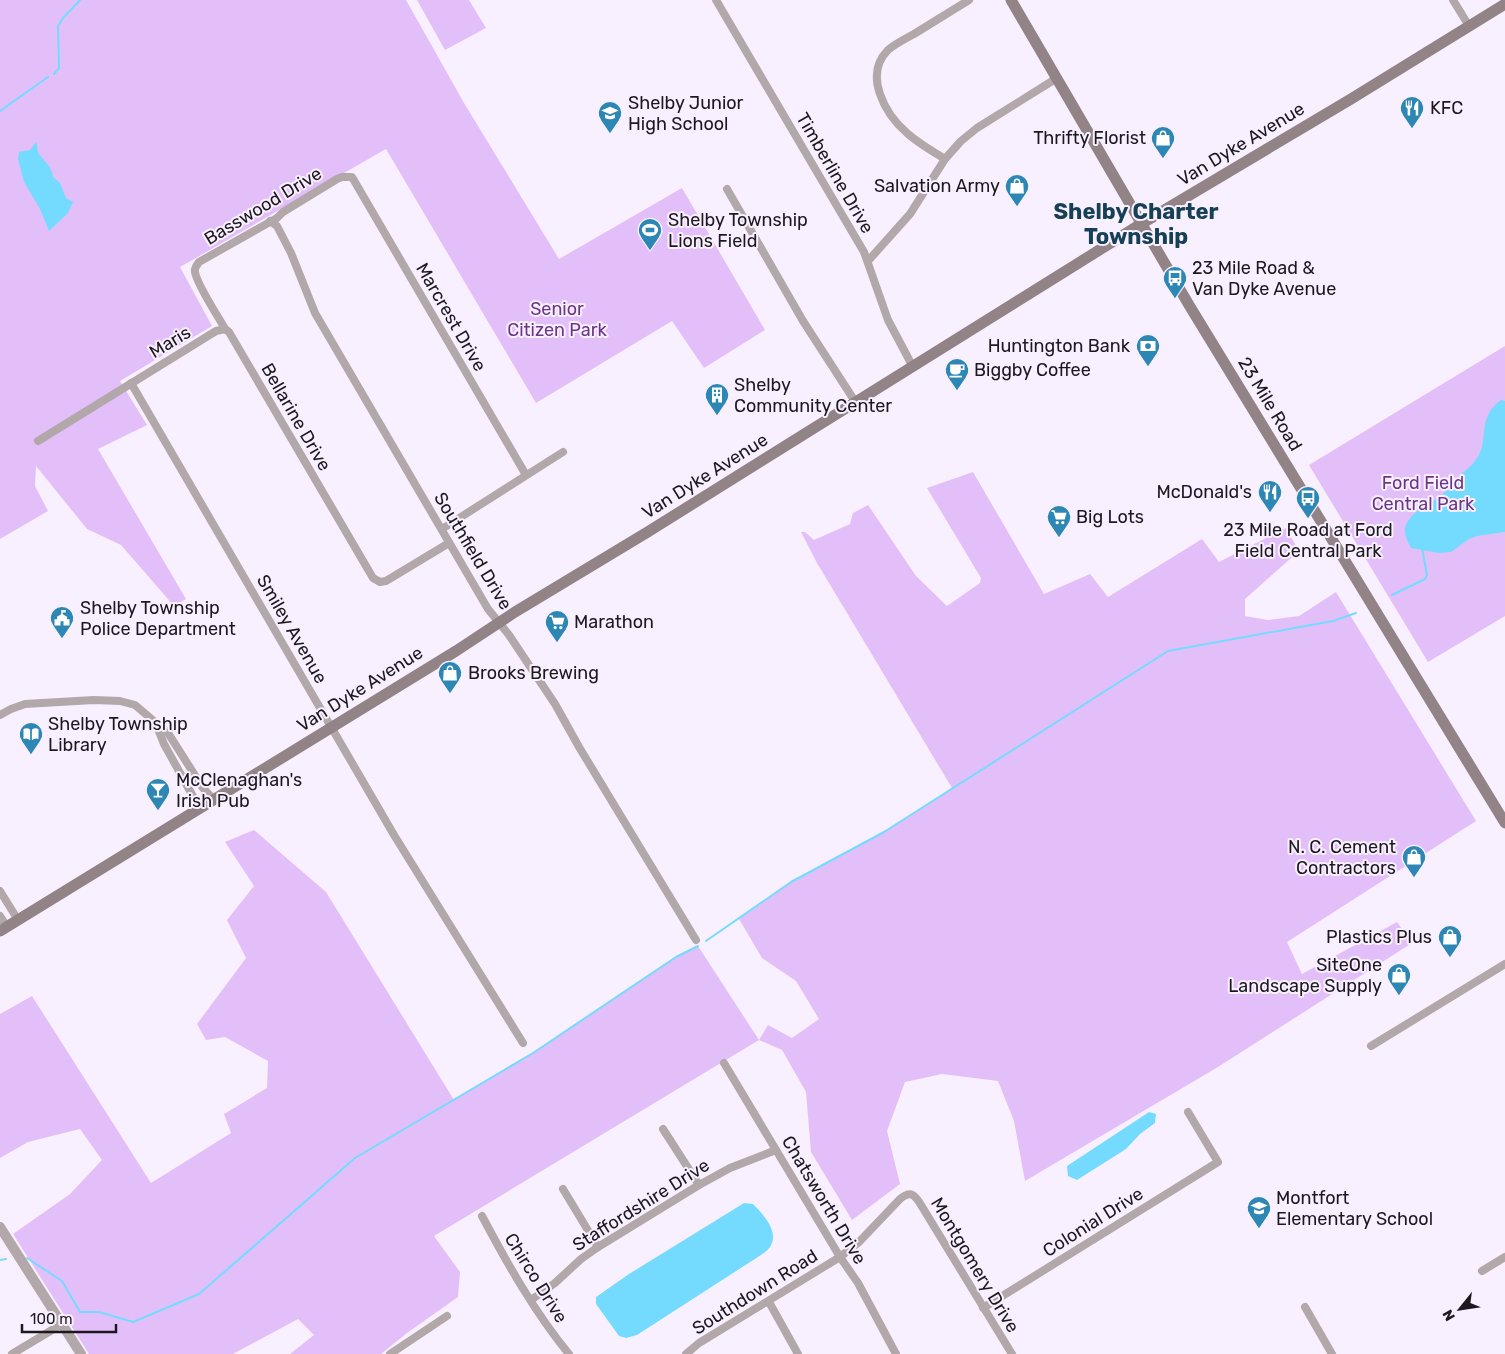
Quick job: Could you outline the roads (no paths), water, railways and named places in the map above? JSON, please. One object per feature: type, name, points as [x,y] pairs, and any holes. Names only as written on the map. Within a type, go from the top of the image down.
[{"type":"main road","name":"23 Mile Road","points":[[1011,0],[1141,224],[1505,823]]},
{"type":"main road","name":"Van Dyke Avenue","points":[[4,929],[856,403],[1141,224],[1356,96],[1505,4]]},
{"type":"street","name":"Timberline Drive","points":[[716,0],[868,260],[888,320],[914,367]]},
{"type":"street","points":[[945,159],[910,136],[893,118],[877,85],[876,71],[884,55],[893,47],[969,0]]},
{"type":"street","points":[[1454,0],[1469,26]]},
{"type":"street","points":[[868,260],[910,214],[945,159],[977,128],[1057,78]]},
{"type":"street","name":"Basswood Drive","points":[[195,266],[337,180],[349,176]]},
{"type":"street","name":"Marcrest Drive","points":[[349,176],[354,180],[526,475]]},
{"type":"street","points":[[726,189],[803,321],[856,403]]},
{"type":"street","name":"Southfield Drive","points":[[270,221],[277,226],[291,253],[315,313],[488,609],[509,634],[555,704],[583,754],[696,940]]},
{"type":"street","name":"Bellarine Drive","points":[[195,266],[194,272],[225,329],[229,332],[371,576],[378,582],[390,579],[449,543]]},
{"type":"street","name":"Maris","points":[[38,441],[216,331],[225,329]]},
{"type":"street","name":"Smiley Avenue","points":[[131,383],[394,835],[523,1043]]},
{"type":"street","points":[[442,529],[563,452]]},
{"type":"street","points":[[0,715],[25,704],[94,700],[116,701],[134,705],[168,733],[203,788],[214,800]]},
{"type":"street","points":[[155,722],[164,744],[200,809]]},
{"type":"street","points":[[0,890],[18,920]]},
{"type":"street","points":[[0,916],[4,929]]},
{"type":"street","points":[[1371,1046],[1505,964]]},
{"type":"street","name":"Chatsworth Drive","points":[[724,1063],[866,1298],[896,1354]]},
{"type":"street","name":"Colonial Drive","points":[[983,1308],[1218,1162],[1188,1112]]},
{"type":"street","points":[[663,1129],[698,1185]]},
{"type":"street","name":"Staffordshire Drive","points":[[531,1300],[550,1287],[598,1246],[698,1185],[730,1168],[776,1150]]},
{"type":"street","points":[[563,1189],[598,1246]]},
{"type":"street","name":"Southdown Road","points":[[686,1354],[699,1343],[840,1257],[865,1236],[900,1199],[911,1193]]},
{"type":"street","name":"Montgomery Drive","points":[[911,1193],[916,1198],[1012,1354]]},
{"type":"street","name":"Chirco Drive","points":[[482,1216],[551,1332],[569,1354]]},
{"type":"street","points":[[0,1227],[81,1354]]},
{"type":"street","points":[[1482,1271],[1505,1257]]},
{"type":"street","points":[[769,1302],[798,1354]]},
{"type":"street","points":[[1305,1307],[1332,1354]]},
{"type":"street","points":[[390,1354],[447,1316]]},
{"type":"street","points":[[12,1354],[62,1324]]},
{"type":"water","points":[[36,142],[38,153],[50,167],[53,177],[60,183],[66,198],[73,202],[68,213],[49,231],[40,209],[24,182],[18,159],[19,152],[30,150]]},
{"type":"water","points":[[1501,400],[1505,401],[1505,532],[1477,536],[1469,539],[1451,552],[1439,553],[1411,548],[1405,532],[1410,518],[1418,510],[1443,494],[1457,477],[1475,461],[1482,446],[1488,415]]},
{"type":"water","points":[[1149,1112],[1156,1114],[1155,1123],[1140,1134],[1126,1149],[1077,1180],[1068,1176],[1067,1166]]},
{"type":"water","points":[[744,1203],[753,1204],[772,1229],[773,1241],[770,1247],[761,1255],[637,1335],[626,1338],[619,1336],[596,1304],[596,1297],[629,1274]]},
{"type":"waterway","points":[[54,74],[59,68],[58,26],[80,0]]},
{"type":"waterway","points":[[0,111],[48,77]]},
{"type":"waterway","points":[[1392,595],[1425,579],[1427,575],[1422,548]]},
{"type":"waterway","points":[[706,941],[791,882],[884,832],[1168,651],[1333,621],[1356,613]]},
{"type":"waterway","points":[[27,1258],[62,1281],[80,1312],[99,1312],[133,1322],[199,1294],[355,1158],[533,1053],[676,957],[698,946]]},
{"type":"waterway","points":[[0,1260],[6,1259]]},
{"type":"place","name":"KFC","points":[[1412,129]]},
{"type":"place","name":"Shelby Junior High School","points":[[610,134]]},
{"type":"place","name":"Thrifty Florist","points":[[1163,159]]},
{"type":"place","name":"Salvation Army","points":[[1017,207]]},
{"type":"place","name":"Shelby Township Lions Field","points":[[650,251]]},
{"type":"place","name":"23 Mile Road & Van Dyke Avenue","points":[[1175,299]]},
{"type":"place","name":"Huntington Bank","points":[[1148,367]]},
{"type":"place","name":"Biggby Coffee","points":[[957,391]]},
{"type":"place","name":"Shelby Community Center","points":[[717,416]]},
{"type":"place","name":"McDonald's","points":[[1270,513]]},
{"type":"place","name":"23 Mile Road at Ford Field Central Park","points":[[1308,519]]},
{"type":"place","name":"Big Lots","points":[[1059,538]]},
{"type":"place","name":"Shelby Township Police Department","points":[[62,639]]},
{"type":"place","name":"Marathon","points":[[557,643]]},
{"type":"place","name":"Brooks Brewing","points":[[450,694]]},
{"type":"place","name":"Shelby Township Library","points":[[31,755]]},
{"type":"place","name":"McClenaghan's Irish Pub","points":[[158,811]]},
{"type":"place","name":"N. C. Cement Contractors","points":[[1414,878]]},
{"type":"place","name":"Plastics Plus","points":[[1450,958]]},
{"type":"place","name":"SiteOne Landscape Supply","points":[[1399,996]]},
{"type":"place","name":"Montfort Elementary School","points":[[1259,1229]]},
{"type":"district","name":"Shelby Charter Township","points":[[1136,224]]},
{"type":"park label","name":"Senior Citizen Park","points":[[557,319]]},
{"type":"park label","name":"Ford Field Central Park","points":[[1423,493]]}]
